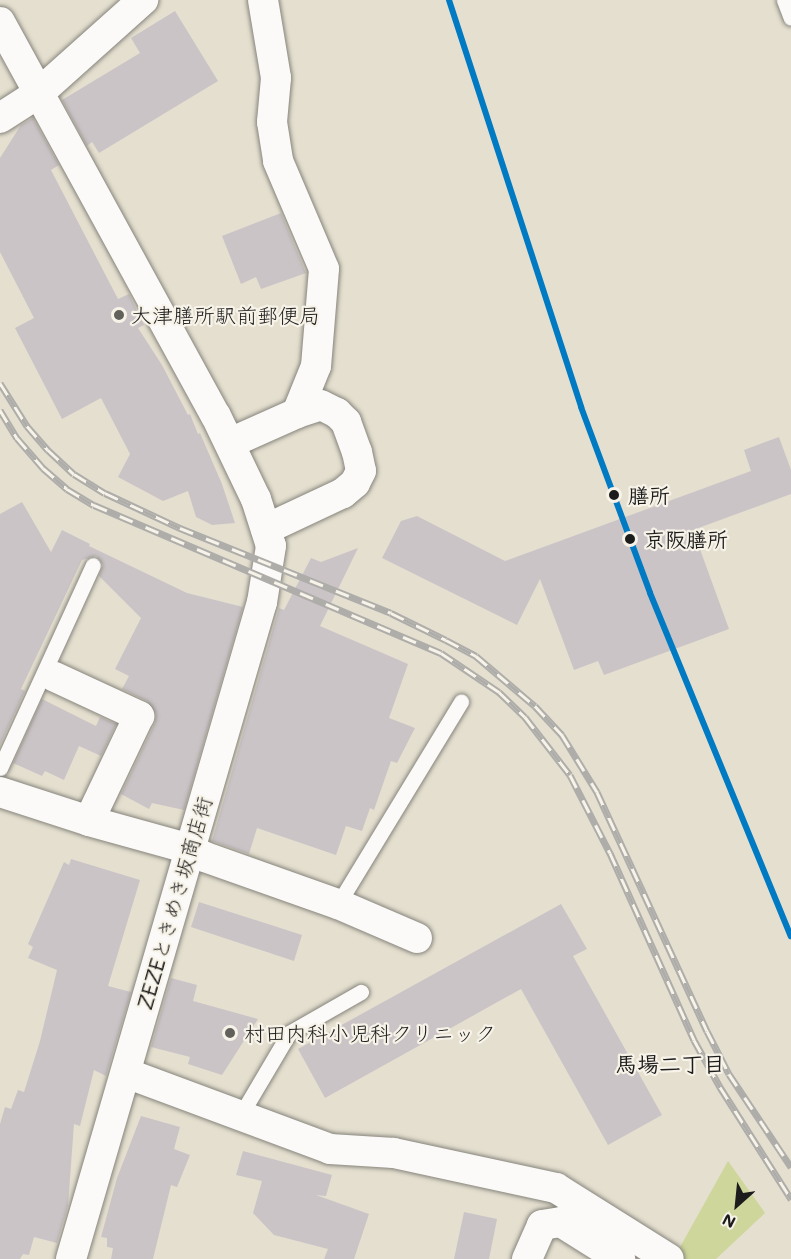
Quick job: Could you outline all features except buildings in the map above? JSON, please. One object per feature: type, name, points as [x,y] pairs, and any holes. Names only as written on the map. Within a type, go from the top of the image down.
[{"type":"street","points":[[0,118],[39,93],[143,0]]},
{"type":"street","points":[[263,0],[276,78],[272,122],[278,161],[324,269],[316,366],[297,413]]},
{"type":"street","points":[[0,22],[230,443],[256,499],[268,538],[344,493],[361,471],[357,452],[328,377],[316,366]]},
{"type":"street","points":[[230,443],[297,413],[321,405],[337,413],[346,422]]},
{"type":"street","name":"ZEZEときめき坂商店街","points":[[71,1259],[262,602],[268,538]]},
{"type":"street","points":[[55,677],[139,716],[89,821]]},
{"type":"street","points":[[0,792],[89,821],[190,849],[205,857],[338,904],[417,938]]},
{"type":"street","points":[[126,1073],[330,1149],[394,1153],[556,1188],[669,1259]]},
{"type":"street","points":[[527,1259],[542,1225],[561,1222],[620,1259]]},
{"type":"lane","points":[[784,0],[791,18]]},
{"type":"lane","points":[[0,768],[93,565]]},
{"type":"lane","points":[[338,904],[460,702]]},
{"type":"lane","points":[[240,1116],[289,1033],[361,992]]},
{"type":"green space","points":[[728,1161],[765,1213],[716,1259],[683,1259],[679,1249]]},
{"type":"railway","points":[[0,383],[27,426],[48,450],[74,474],[105,493],[180,528],[391,613],[446,640],[476,656],[535,706],[562,735],[597,792],[729,1074],[791,1167]]},
{"type":"railway","points":[[0,410],[17,438],[43,468],[67,489],[94,505],[441,653],[499,692],[525,717],[570,775],[610,853],[694,1040],[720,1087],[791,1199]]},
{"type":"transit line","points":[[449,0],[581,407],[650,593],[791,936]]},
{"type":"place","name":"大津膳所駅前郵便局","points":[[119,315]]},
{"type":"place","name":"膳所","points":[[614,495]]},
{"type":"place","name":"京阪膳所","points":[[630,539]]},
{"type":"place","name":"村田内科小児科クリニック","points":[[230,1033]]},
{"type":"district","name":"馬場二丁目","points":[[670,1064]]}]
